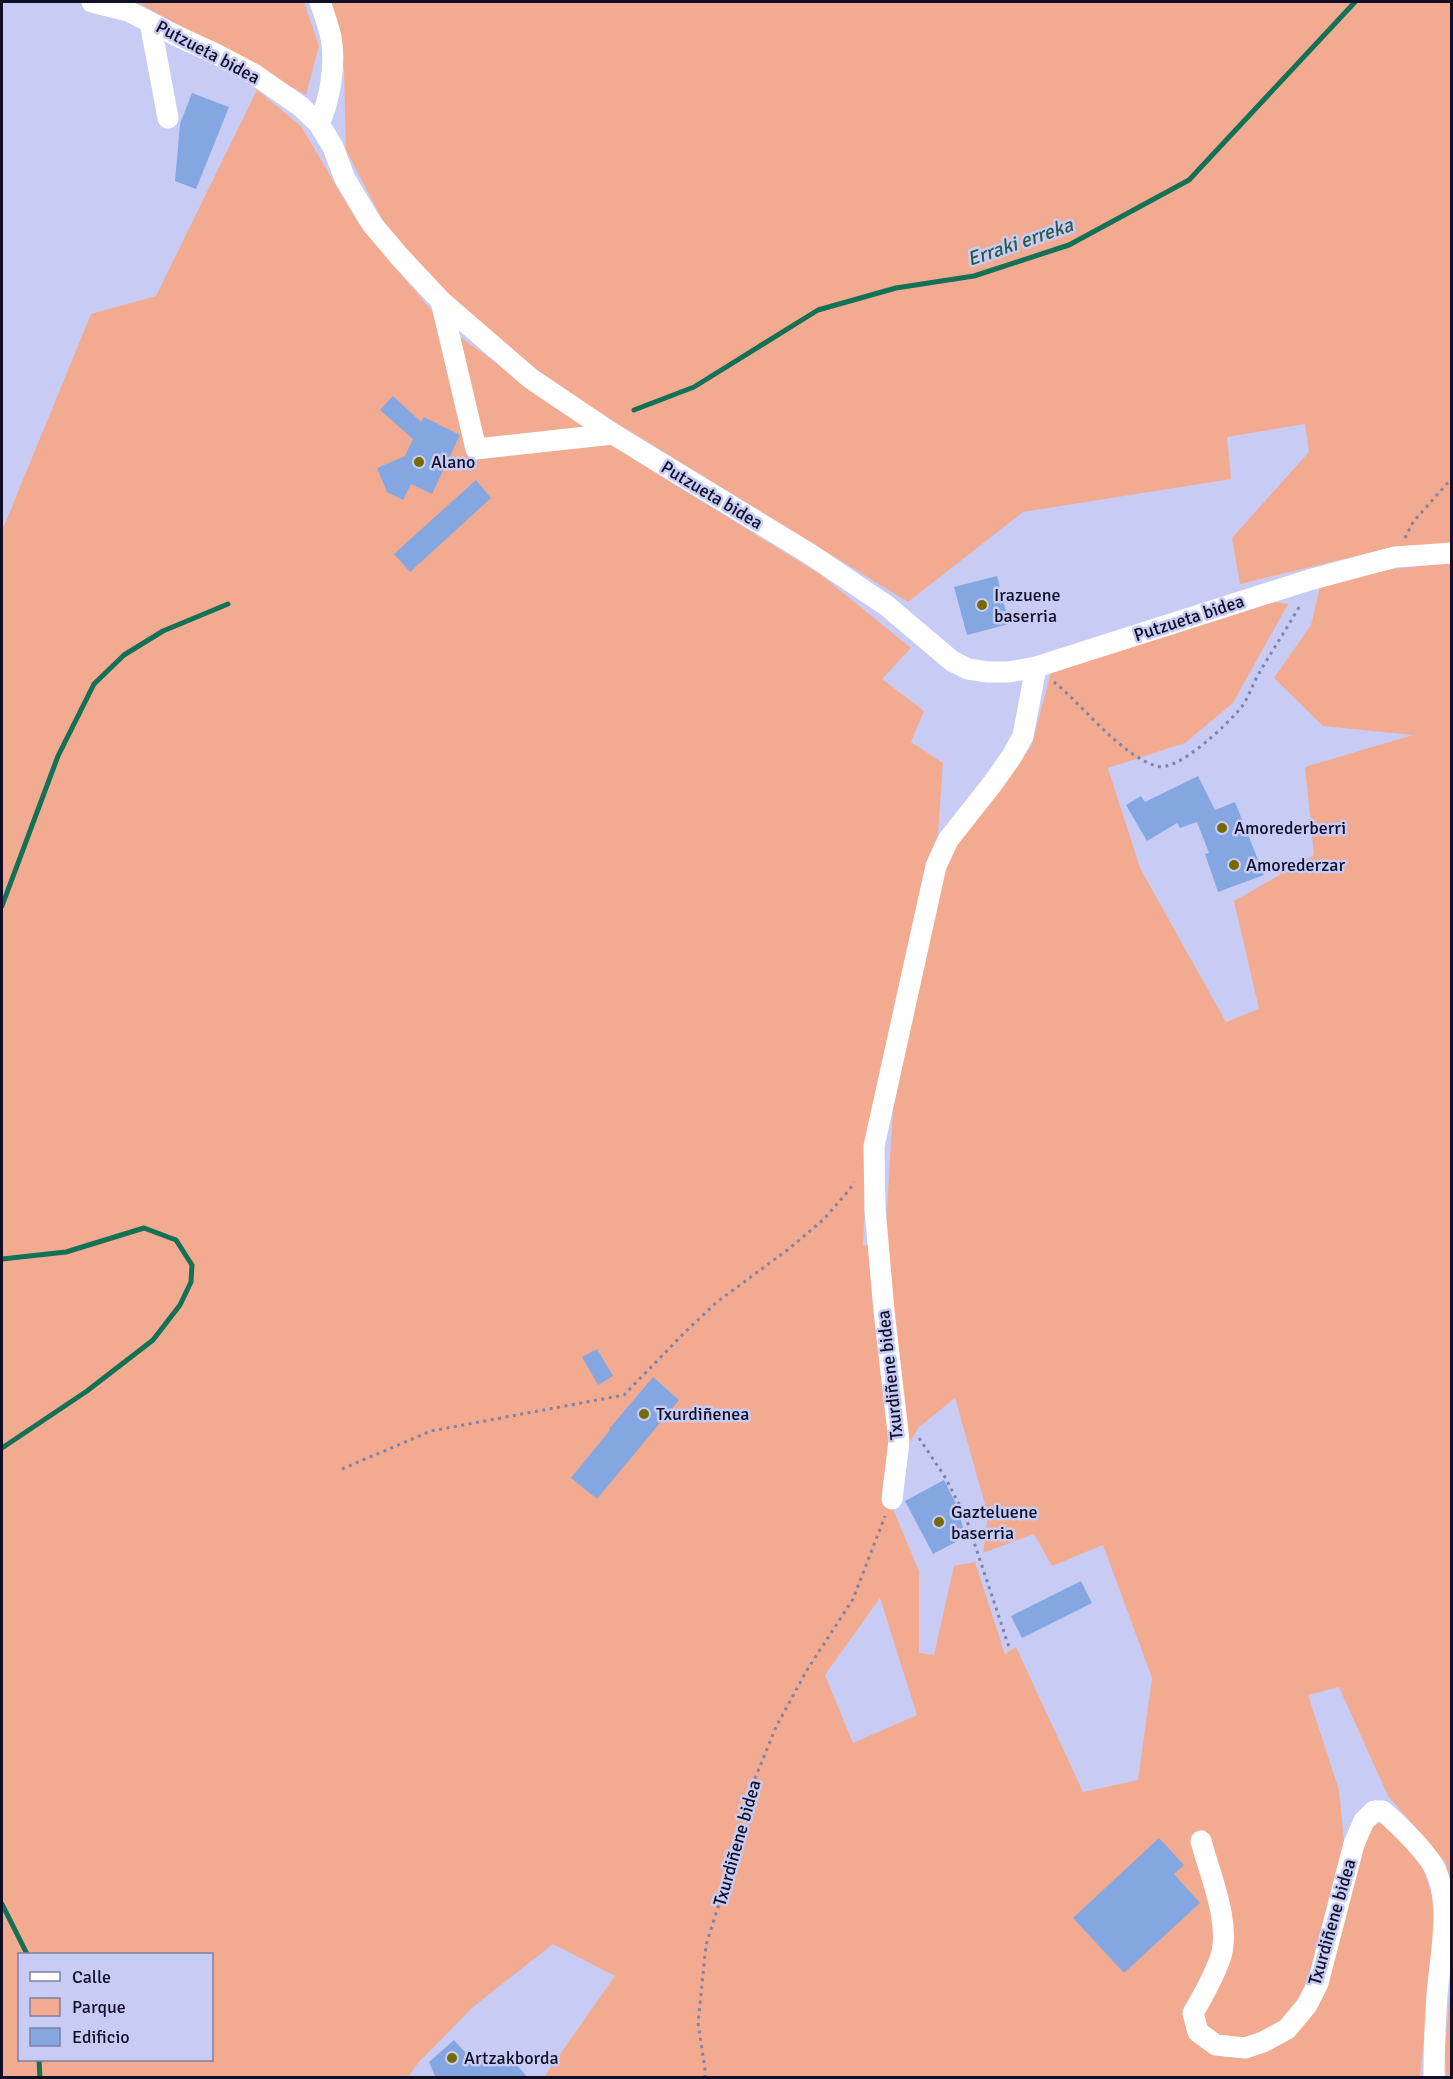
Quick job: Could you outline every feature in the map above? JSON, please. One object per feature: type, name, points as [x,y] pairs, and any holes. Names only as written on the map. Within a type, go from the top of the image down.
[{"type":"street","name":"Putzueta bidea","points":[[92,2],[128,11],[254,74],[300,106],[319,124],[333,147],[345,179],[372,224],[399,256],[441,301],[530,378],[613,434],[810,554],[878,599],[952,662],[968,669],[1009,672],[1036,667],[1309,580],[1395,556],[1452,553]]},
{"type":"street","points":[[319,124],[328,105],[332,68],[331,39],[320,2]]},
{"type":"street","points":[[150,22],[168,118]]},
{"type":"street","points":[[441,301],[476,449],[613,434]]},
{"type":"street","name":"Txurdiñene bidea","points":[[892,1500],[899,1441],[875,1209],[874,1146],[936,866],[948,840],[1012,756],[1023,736],[1036,667]]},
{"type":"street","name":"Txurdiñene bidea","points":[[1201,1841],[1224,1923],[1221,1957],[1193,2013],[1198,2032],[1216,2045],[1245,2048],[1263,2042],[1287,2029],[1306,2005],[1318,1983],[1354,1844],[1364,1821],[1374,1811],[1383,1811],[1400,1826],[1433,1866],[1443,1895],[1444,1931],[1434,2036],[1434,2078]]},
{"type":"path","points":[[1395,556],[1413,522],[1452,478]]},
{"type":"path","points":[[1036,667],[1070,695],[1122,745],[1145,761],[1159,767],[1180,762],[1199,748],[1242,706],[1302,603],[1309,580]]},
{"type":"path","points":[[342,1469],[431,1431],[624,1395],[686,1330],[717,1302],[790,1248],[824,1219],[855,1181]]},
{"type":"path","points":[[916,1433],[945,1477],[966,1518],[1009,1647]]},
{"type":"path","name":"Txurdiñene bidea","points":[[705,2078],[698,2023],[706,1945],[731,1866],[749,1793],[776,1727],[807,1670],[853,1599],[892,1500]]},
{"type":"green space","points":[[131,2],[304,2],[319,46],[306,95],[142,5]]},
{"type":"green space","points":[[328,2],[1451,2],[1451,546],[1389,548],[1240,584],[1232,538],[1309,452],[1305,424],[1227,437],[1231,479],[1023,512],[908,602],[555,385],[440,289],[383,221],[346,150],[344,70]]},
{"type":"green space","points":[[257,90],[301,126],[359,224],[426,304],[457,335],[638,462],[821,575],[911,648],[882,679],[924,711],[911,742],[943,763],[938,834],[868,1134],[863,1246],[885,1240],[893,1110],[950,845],[1031,747],[1051,673],[1262,600],[1288,604],[1233,703],[1185,743],[1108,768],[1140,868],[1226,1022],[1259,1009],[1234,901],[1314,855],[1305,767],[1413,735],[1323,726],[1274,678],[1311,625],[1320,587],[1384,570],[1451,563],[1451,1901],[1446,1863],[1388,1796],[1339,1687],[1308,1695],[1339,1790],[1345,1852],[1371,1827],[1384,1821],[1422,1865],[1433,1899],[1434,1940],[1420,2077],[544,2077],[615,1976],[553,1944],[473,2007],[418,2063],[408,2077],[2,2077],[2,525],[4,526],[91,314],[156,296]],"holes":[[[955,1398],[988,1515],[983,1553],[1034,1534],[1052,1566],[1103,1545],[1152,1678],[1138,1780],[1083,1792],[1016,1647],[1005,1654],[975,1562],[954,1566],[934,1655],[919,1653],[919,1571],[893,1509],[900,1461],[918,1428]],[[880,1598],[917,1715],[853,1743],[825,1675]]]},
{"type":"green space","points":[[1451,1975],[1451,2077],[1446,2078],[1445,2053]]},
{"type":"building","points":[[192,93],[229,107],[196,189],[175,181],[180,124]]},
{"type":"building","name":"Alano","points":[[393,396],[421,422],[424,417],[460,435],[432,494],[411,484],[403,500],[387,492],[377,468],[405,456],[413,439],[380,410]]},
{"type":"building","points":[[476,480],[491,498],[410,572],[394,554]]},
{"type":"building","name":"Irazuene baserria","points":[[997,576],[1009,624],[967,635],[954,587]]},
{"type":"building","points":[[1198,776],[1215,810],[1235,802],[1264,875],[1218,892],[1205,854],[1209,853],[1197,822],[1180,828],[1177,823],[1147,841],[1126,805],[1141,796],[1145,802]]},
{"type":"building","points":[[597,1349],[613,1376],[598,1385],[582,1357]]},
{"type":"building","points":[[653,1377],[679,1400],[597,1499],[571,1478]]},
{"type":"building","name":"Gazteluene baserria","points":[[944,1480],[958,1508],[965,1537],[933,1554],[905,1501]]},
{"type":"building","points":[[1081,1581],[1092,1603],[1022,1638],[1011,1616]]},
{"type":"building","points":[[1159,1838],[1184,1865],[1174,1874],[1200,1903],[1124,1973],[1073,1918]]},
{"type":"building","name":"Artzakborda","points":[[454,2040],[473,2061],[480,2055],[490,2067],[507,2053],[528,2078],[436,2078],[429,2062]]},
{"type":"waterway","name":"Erraki erreka","points":[[634,410],[694,387],[818,310],[896,288],[974,276],[1069,245],[1189,180],[1355,2]]},
{"type":"waterway","points":[[2,906],[58,756],[94,684],[124,655],[163,631],[228,604]]},
{"type":"waterway","points":[[2,1259],[66,1252],[144,1228],[176,1240],[192,1265],[191,1282],[180,1305],[153,1340],[87,1391],[2,1448]]},
{"type":"waterway","points":[[2,1904],[26,1953]]},
{"type":"waterway","points":[[39,2061],[40,2078]]},
{"type":"place","name":"Alano","points":[[419,462]]},
{"type":"place","name":"Irazuene baserria","points":[[982,605]]},
{"type":"place","name":"Amorederberri","points":[[1222,828]]},
{"type":"place","name":"Amorederzar","points":[[1234,865]]},
{"type":"place","name":"Txurdiñenea","points":[[644,1414]]},
{"type":"place","name":"Gazteluene baserria","points":[[939,1522]]},
{"type":"place","name":"Artzakborda","points":[[452,2058]]}]
